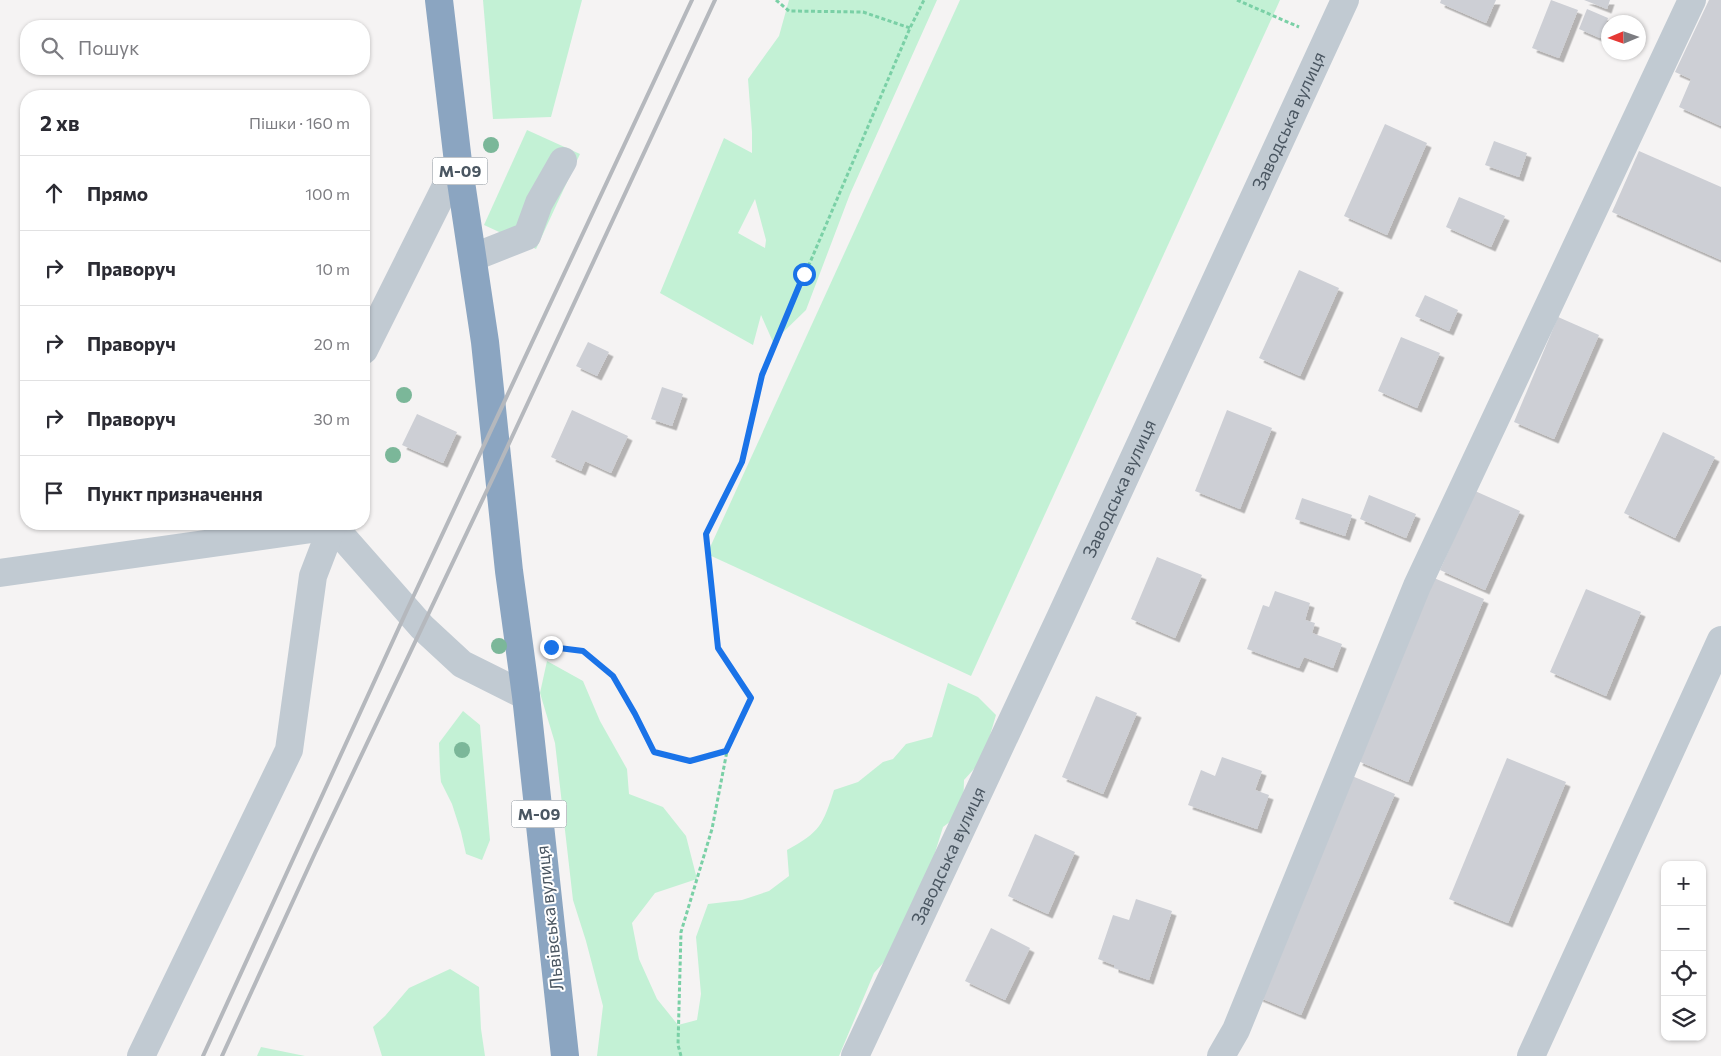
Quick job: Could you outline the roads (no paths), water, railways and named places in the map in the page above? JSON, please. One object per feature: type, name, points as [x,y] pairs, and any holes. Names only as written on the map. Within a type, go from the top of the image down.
[{"type":"highway","name":"М-09","points":[[439,0],[458,162],[474,257]]},
{"type":"highway","name":"Львівська вулиця","points":[[474,257],[486,342],[509,572],[521,652],[565,1056]]},
{"type":"street","name":"Заводська вулиця","points":[[855,1056],[1061,616],[1345,0]]},
{"type":"street","points":[[1221,1056],[1240,1021],[1417,586],[1692,0]]},
{"type":"street","points":[[474,257],[527,236],[539,203],[563,161]]},
{"type":"street","points":[[370,338],[458,162]]},
{"type":"street","points":[[0,573],[298,530]]},
{"type":"street","points":[[141,1056],[289,750],[313,576],[331,530]]},
{"type":"street","points":[[337,530],[422,627],[462,664],[526,696]]},
{"type":"street","points":[[1531,1056],[1721,640]]},
{"type":"railway","points":[[203,1056],[407,610],[692,0]]},
{"type":"railway","points":[[222,1056],[315,853],[499,465],[715,0]]}]
